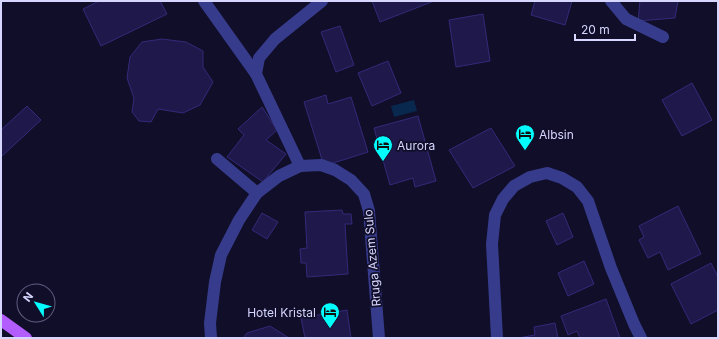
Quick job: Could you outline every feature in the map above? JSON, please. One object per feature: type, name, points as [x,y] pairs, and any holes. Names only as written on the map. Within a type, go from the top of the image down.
[{"type":"main road","points":[[1,320],[26,338]]},
{"type":"street","points":[[204,1],[256,74],[300,166]]},
{"type":"street","points":[[256,74],[259,58],[275,39],[322,1]]},
{"type":"street","points":[[611,1],[626,19],[663,37]]},
{"type":"street","points":[[216,160],[257,194]]},
{"type":"street","name":"Rruga Azem Sulo","points":[[211,338],[210,323],[220,255],[239,220],[257,194],[279,176],[300,166],[321,165],[335,170],[351,180],[364,194],[369,211],[378,338]]},
{"type":"street","points":[[497,338],[492,244],[495,215],[503,199],[514,186],[530,178],[548,173],[562,178],[577,187],[588,201],[611,268],[641,338]]},
{"type":"water","points":[[414,100],[417,111],[394,117],[391,106]]},
{"type":"building","points":[[99,1],[160,1],[167,14],[101,46],[83,9]]},
{"type":"building","points":[[372,1],[434,1],[380,22]]},
{"type":"building","points":[[535,1],[572,1],[565,25],[531,15]]},
{"type":"building","points":[[640,1],[678,1],[675,18],[638,21]]},
{"type":"building","points":[[483,14],[490,61],[456,67],[449,20]]},
{"type":"building","points":[[340,26],[354,65],[336,72],[321,32]]},
{"type":"building","points":[[162,39],[186,42],[203,51],[203,67],[213,82],[200,105],[183,113],[158,109],[151,122],[139,121],[132,112],[134,98],[127,78],[130,57],[142,42]]},
{"type":"building","points":[[388,61],[401,93],[372,106],[358,73]]},
{"type":"building","points":[[692,83],[712,120],[682,136],[662,100]]},
{"type":"building","points":[[326,95],[328,104],[351,97],[368,152],[324,166],[304,102]]},
{"type":"building","points":[[27,106],[41,120],[1,157],[1,130]]},
{"type":"building","points":[[262,107],[277,130],[266,140],[286,154],[263,182],[227,157],[244,135],[238,129]]},
{"type":"building","points":[[418,116],[436,181],[415,187],[413,178],[390,185],[374,128]]},
{"type":"building","points":[[491,128],[515,166],[473,188],[449,150]]},
{"type":"building","points":[[678,206],[701,254],[668,270],[660,252],[648,258],[639,240],[644,237],[639,226]]},
{"type":"building","points":[[342,210],[343,214],[351,214],[352,224],[345,224],[348,274],[307,277],[306,263],[301,263],[300,249],[307,248],[305,212]]},
{"type":"building","points":[[262,213],[278,222],[267,239],[252,230]]},
{"type":"building","points":[[563,213],[573,237],[557,245],[546,221]]},
{"type":"building","points":[[584,261],[594,284],[568,296],[558,273]]},
{"type":"building","points":[[711,263],[718,277],[718,310],[691,324],[671,284]]},
{"type":"building","points":[[606,299],[620,338],[580,338],[577,331],[568,335],[561,316]]},
{"type":"building","points":[[347,310],[351,338],[305,338],[301,318]]},
{"type":"building","points":[[555,323],[558,338],[518,338],[535,335],[534,327]]},
{"type":"building","points":[[270,326],[289,338],[243,338],[247,333]]},
{"type":"place","name":"Albsin","points":[[525,151]]},
{"type":"place","name":"Aurora","points":[[383,162]]},
{"type":"place","name":"Hotel Kristal","points":[[330,329]]}]
